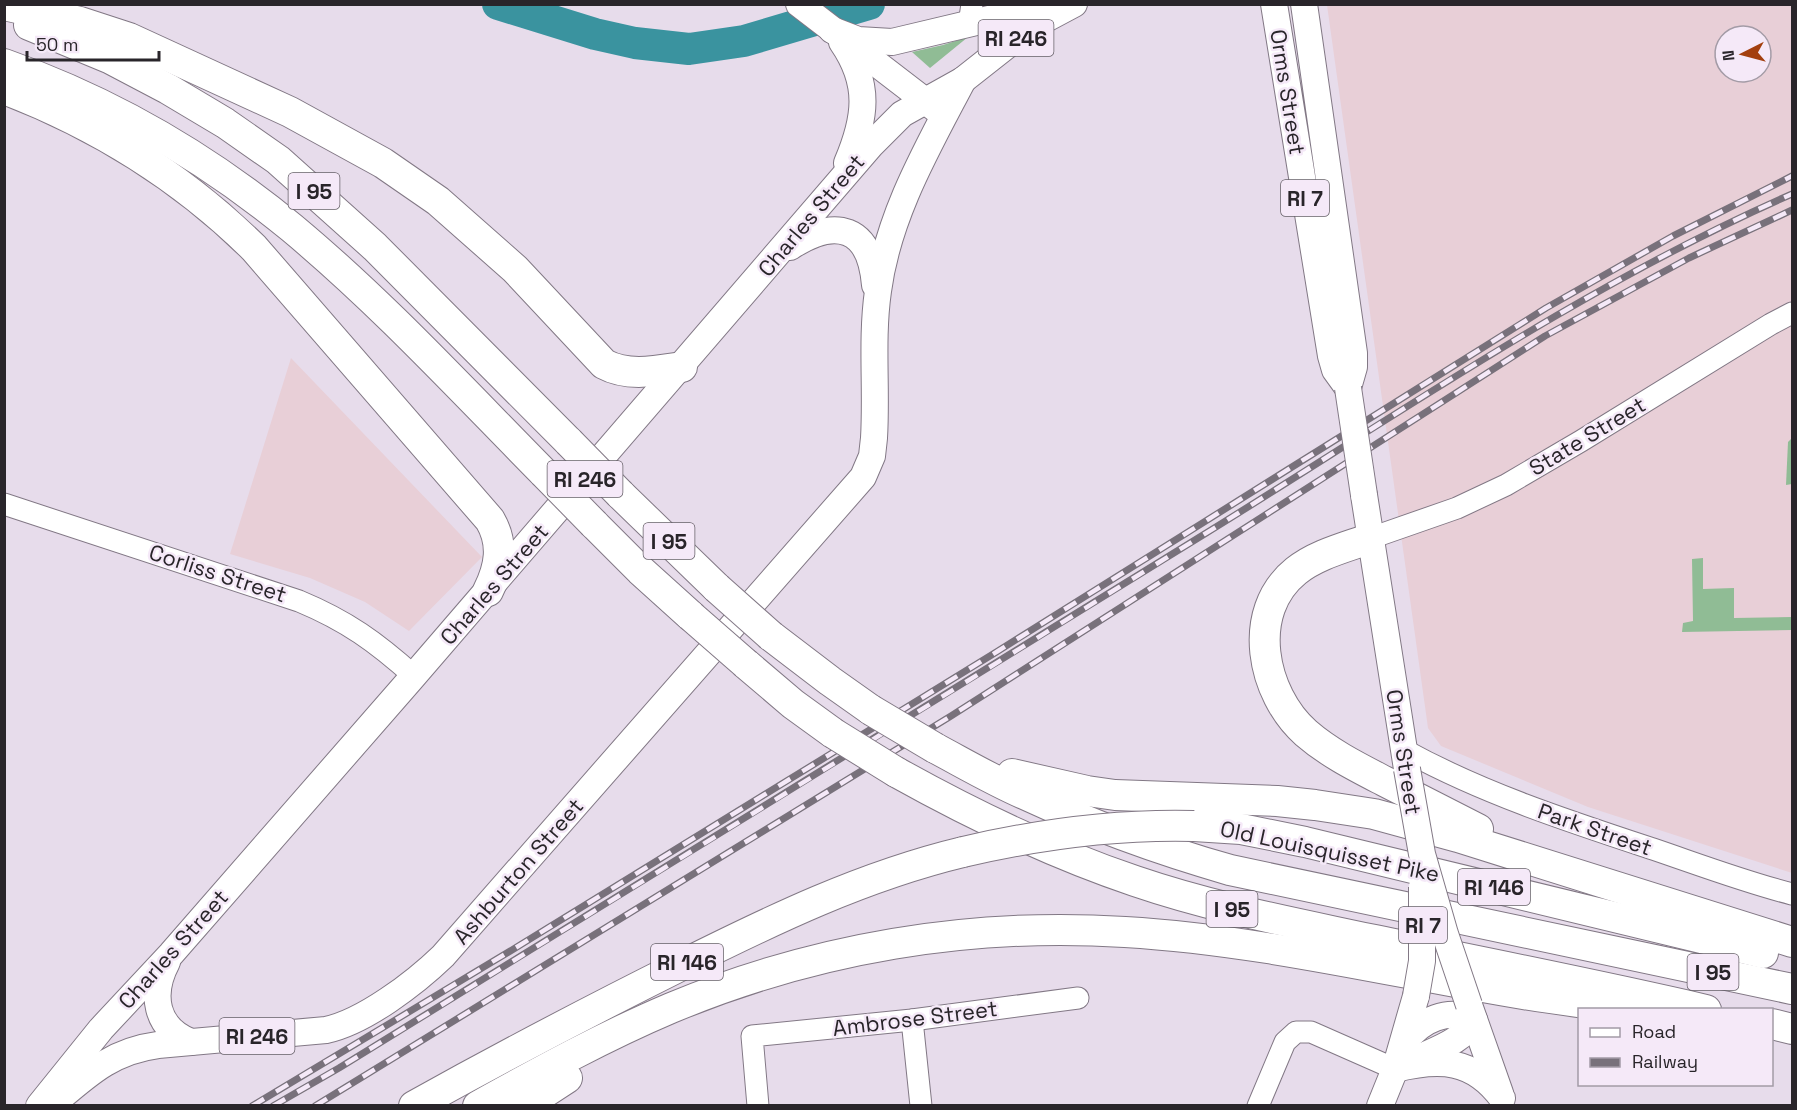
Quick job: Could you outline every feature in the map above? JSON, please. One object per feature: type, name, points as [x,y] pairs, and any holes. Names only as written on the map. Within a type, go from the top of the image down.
[{"type":"highway","points":[[4,5],[80,22],[129,38],[290,112],[383,163],[438,201],[515,269],[604,364],[618,370],[633,372],[682,367]]},
{"type":"highway","name":"I 95","points":[[4,17],[111,59],[225,123],[278,160],[375,247],[620,494],[717,588],[771,636],[830,681],[872,710],[935,748],[1022,793],[1089,823],[1156,848],[1230,870],[1792,989]]},
{"type":"highway","name":"I 95","points":[[4,64],[74,92],[132,121],[187,153],[267,208],[316,249],[387,315],[640,570],[691,616],[793,704],[833,733],[896,772],[986,820],[1046,847],[1106,871],[1168,891],[1297,924],[1582,981],[1697,1008]]},
{"type":"highway","points":[[4,89],[82,123],[128,149],[207,206],[254,248],[490,520],[496,530],[500,547],[498,565],[488,591]]},
{"type":"highway","points":[[1371,538],[1307,563],[1295,571],[1278,592],[1268,618],[1265,649],[1272,681],[1286,710],[1306,733],[1346,761],[1555,869]]},
{"type":"highway","points":[[935,748],[1007,772],[1101,794],[1130,797],[1277,801],[1364,812],[1431,829],[1792,942]]},
{"type":"highway","name":"Old Louisquisset Pike","points":[[414,1106],[605,1004],[805,906],[880,876],[963,852],[1071,831],[1146,825],[1241,830],[1305,842],[1792,960]]},
{"type":"highway","name":"RI 146","points":[[478,1106],[595,1043],[703,996],[793,966],[902,942],[981,933],[1072,930],[1148,934],[1244,945],[1523,994],[1623,1008]]},
{"type":"highway","points":[[524,1106],[703,996]]},
{"type":"highway","points":[[1773,1026],[1792,1029]]},
{"type":"main road","points":[[832,30],[858,40],[882,42],[905,40],[971,14],[1052,4]]},
{"type":"main road","name":"Charles Street","points":[[39,1106],[101,1029],[171,954],[414,676],[871,145],[902,114],[934,108],[963,80],[1029,28],[1074,4]]},
{"type":"main road","points":[[1258,4],[1275,27],[1280,39]]},
{"type":"main road","name":"Orms Street","points":[[1274,4],[1331,356],[1335,370],[1348,388]]},
{"type":"main road","name":"Orms Street","points":[[1304,4],[1354,353],[1354,367],[1348,388],[1405,759],[1422,854],[1447,942],[1503,1102]]},
{"type":"main road","points":[[799,5],[934,108]]},
{"type":"main road","points":[[832,30],[855,64],[864,103],[858,134],[838,183]]},
{"type":"main road","name":"RI 246","points":[[876,303],[895,221],[934,108]]},
{"type":"main road","points":[[774,258],[804,238],[821,231],[847,232],[858,238],[869,255],[874,272],[876,303]]},
{"type":"main road","name":"Ashburton Street","points":[[51,1106],[90,1072],[117,1056],[145,1047],[335,1028],[354,1020],[401,990],[434,965],[854,488],[867,470],[872,456],[875,427],[876,303]]},
{"type":"main road","name":"RI 7","points":[[1380,1106],[1399,1057],[1416,996],[1422,948],[1422,854]]},
{"type":"main road","points":[[171,954],[164,966],[158,988],[160,1015],[170,1030],[191,1042]]},
{"type":"main road","points":[[1399,1057],[1459,1038],[1468,1030],[1472,1012]]},
{"type":"main road","points":[[1399,1057],[1430,1063],[1459,1065],[1485,1080],[1503,1102]]},
{"type":"street","name":"State Street","points":[[1371,538],[1457,508],[1506,485],[1792,313]]},
{"type":"street","name":"Corliss Street","points":[[4,504],[299,601],[361,631],[414,676]]},
{"type":"street","name":"Park Street","points":[[1405,759],[1432,765],[1527,806],[1736,878],[1792,894]]},
{"type":"street","name":"Ambrose Street","points":[[758,1106],[752,1036],[912,1020],[1078,998]]},
{"type":"street","points":[[912,1020],[921,1106]]},
{"type":"street","points":[[1258,1106],[1285,1042],[1296,1032],[1311,1032],[1399,1057]]},
{"type":"shaded area","points":[[1327,5],[1792,5],[1792,873],[1588,807],[1441,746],[1428,728]]},
{"type":"shaded area","points":[[291,358],[482,557],[409,631],[365,602],[310,578],[230,554]]},
{"type":"green space","points":[[968,37],[930,68],[912,52],[943,45]]},
{"type":"green space","points":[[1792,438],[1792,484],[1786,485],[1788,442]]},
{"type":"green space","points":[[1703,558],[1703,589],[1734,588],[1734,618],[1792,617],[1792,630],[1682,632],[1683,623],[1693,621],[1692,559]]},
{"type":"waterway","points":[[498,4],[595,34],[635,43],[689,49],[744,41],[869,4]]},
{"type":"railway","points":[[252,1106],[512,950],[998,651],[1546,308],[1673,236],[1792,176]]},
{"type":"railway","points":[[273,1106],[339,1068],[879,736],[1492,354],[1639,269],[1792,194]]},
{"type":"railway","points":[[315,1106],[951,716],[1545,336],[1689,258],[1792,210]]}]
